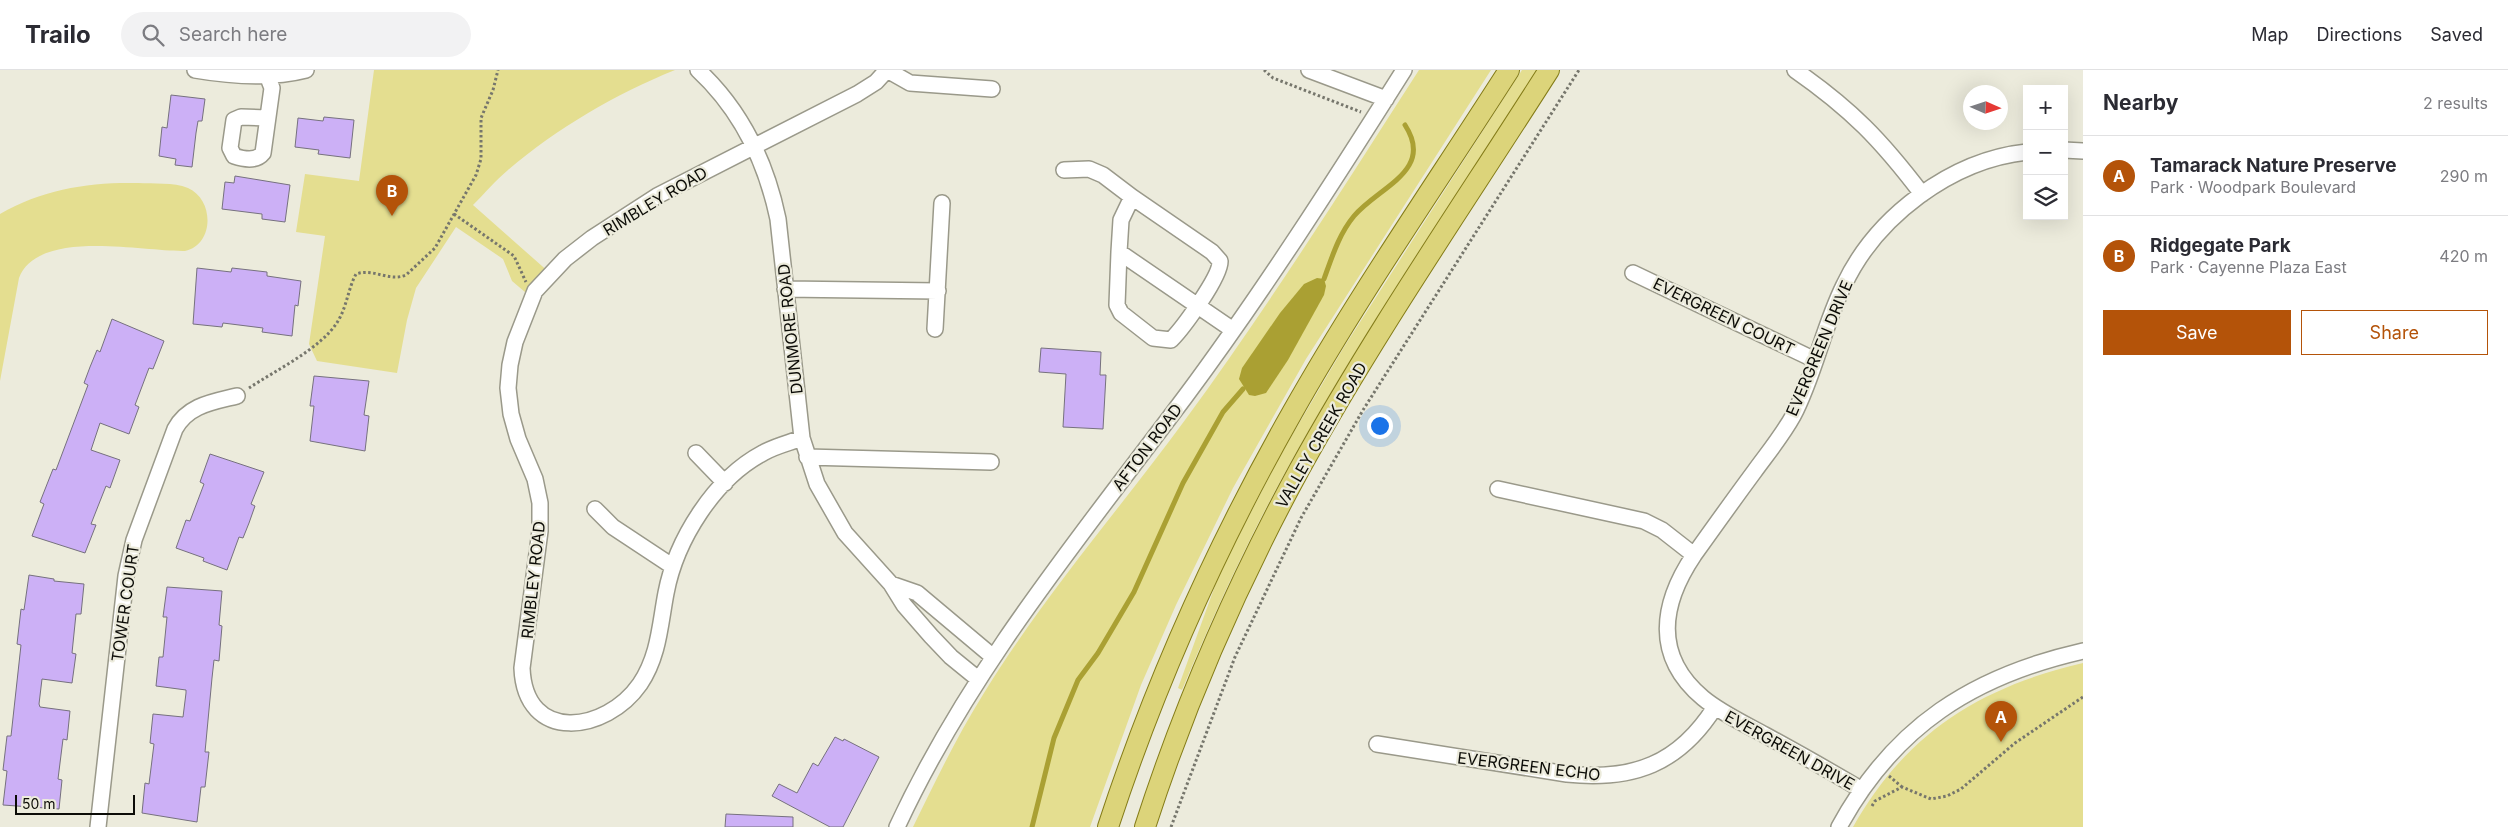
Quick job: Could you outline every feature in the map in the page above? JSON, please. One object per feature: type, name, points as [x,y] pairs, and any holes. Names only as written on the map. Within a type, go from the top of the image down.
[{"type":"main road","points":[[1108,827],[1165,671],[1194,604],[1241,506],[1312,379],[1508,70]]},
{"type":"main road","name":"VALLEY CREEK ROAD","points":[[1145,827],[1175,740],[1205,664],[1242,582],[1283,501],[1355,375],[1549,70]]},
{"type":"street","points":[[195,70],[232,75],[306,70]]},
{"type":"street","name":"DUNMORE ROAD","points":[[698,70],[733,110],[754,146],[772,192],[778,219],[802,438],[817,484],[844,533],[891,584],[904,605],[951,657],[978,679]]},
{"type":"street","points":[[887,70],[910,83],[992,90]]},
{"type":"street","name":"RIMBLEY ROAD","points":[[802,438],[762,453],[725,483],[689,529],[672,566],[659,642],[652,662],[641,683],[626,701],[609,713],[589,721],[567,724],[543,716],[530,701],[523,685],[522,668],[540,531],[540,503],[535,479],[518,439],[511,414],[508,388],[515,342],[536,291],[565,259],[657,196],[857,94],[876,82],[887,70]]},
{"type":"street","points":[[1309,70],[1386,99]]},
{"type":"street","name":"AFTON ROAD","points":[[897,827],[931,760],[992,656],[1233,330],[1404,70]]},
{"type":"street","points":[[1795,70],[1829,94],[1873,132],[1922,194]]},
{"type":"street","points":[[266,72],[272,88],[267,118]]},
{"type":"street","points":[[2068,150],[2083,151]]},
{"type":"street","name":"EVERGREEN DRIVE","points":[[1862,790],[1715,707],[1690,686],[1670,650],[1668,632],[1672,596],[1678,578],[1694,554],[1779,438],[1793,415],[1816,360],[1834,307],[1857,262],[1883,229],[1922,194],[1951,177],[1985,162],[2023,153]]},
{"type":"street","points":[[1064,170],[1089,169],[1103,175],[1216,256],[1220,261],[1219,272],[1171,340],[1153,338],[1121,313],[1117,305],[1121,220],[1132,197]]},
{"type":"street","points":[[935,329],[942,203]]},
{"type":"street","points":[[1119,252],[1233,330]]},
{"type":"street","name":"EVERGREEN COURT","points":[[1633,273],[1816,360]]},
{"type":"street","points":[[785,288],[938,291]]},
{"type":"street","name":"TOWER COURT","points":[[98,827],[125,584],[134,540],[180,421],[188,412],[198,407],[237,396]]},
{"type":"street","points":[[696,453],[725,483]]},
{"type":"street","points":[[807,456],[991,462]]},
{"type":"street","points":[[1498,489],[1644,520],[1662,530],[1694,554]]},
{"type":"street","points":[[595,509],[613,527],[672,566]]},
{"type":"street","name":"DUNMORE ROAD","points":[[891,584],[917,593],[992,656]]},
{"type":"street","points":[[1839,827],[1862,790],[1900,744],[1942,708],[1968,692],[2028,665],[2083,651]]},
{"type":"street","name":"EVERGREEN ECHO","points":[[1377,744],[1568,774],[1594,777],[1619,776],[1641,770],[1683,747],[1704,725],[1715,707]]},
{"type":"path","points":[[237,396],[311,347],[330,331],[344,308],[356,274],[371,271],[393,278],[406,275],[435,248],[476,175],[481,159],[481,118],[493,90],[498,70]]},
{"type":"path","points":[[1264,70],[1273,78],[1374,117]]},
{"type":"path","points":[[1171,827],[1235,657],[1301,518],[1363,410],[1579,70]]},
{"type":"path","points":[[454,214],[514,256],[524,280],[536,291]]},
{"type":"path","points":[[1866,813],[1875,801],[1902,787],[1931,799],[1939,799],[1961,789],[2015,744],[2083,697]]},
{"type":"shaded area","points":[[374,70],[675,70],[609,101],[546,140],[508,170],[473,205],[551,274],[532,298],[512,281],[503,259],[456,227],[416,288],[407,320],[397,373],[317,361],[309,344],[325,236],[296,232],[305,174],[359,181]]},
{"type":"shaded area","points":[[1419,70],[1491,70],[1306,359],[1233,488],[1176,605],[1141,685],[1090,827],[913,827],[965,726],[1007,657],[1056,588],[1160,454],[1216,377],[1305,247]]},
{"type":"shaded area","points":[[1522,70],[1537,70],[1406,272],[1311,426],[1242,556],[1182,690],[1178,688],[1220,572],[1281,454],[1344,347]]},
{"type":"shaded area","points":[[120,183],[163,184],[188,188],[197,194],[203,202],[208,222],[202,240],[195,247],[185,251],[93,246],[69,248],[47,253],[30,263],[19,278],[0,381],[0,214],[33,198],[67,189]]},
{"type":"shaded area","points":[[1317,278],[1324,279],[1326,286],[1324,295],[1288,360],[1266,393],[1255,396],[1249,395],[1239,379],[1242,368],[1280,313],[1304,284]]},
{"type":"shaded area","points":[[2083,663],[2083,827],[1853,827],[1874,794],[1897,765],[1922,740],[1949,719],[1979,701],[2011,686],[2046,673]]},
{"type":"building","points":[[171,95],[205,99],[202,121],[198,121],[192,167],[175,165],[176,159],[159,156],[162,127],[167,128]]},
{"type":"building","points":[[324,117],[354,120],[350,158],[318,154],[319,150],[295,147],[298,118],[323,121]]},
{"type":"building","points":[[235,176],[290,185],[285,222],[262,219],[262,214],[222,209],[225,182],[234,183]]},
{"type":"building","points":[[197,268],[231,272],[232,268],[267,272],[267,276],[301,281],[298,306],[295,305],[292,336],[262,332],[263,328],[223,323],[222,327],[193,324]]},
{"type":"building","points":[[112,319],[164,341],[153,369],[149,368],[135,405],[139,407],[129,434],[100,423],[91,450],[120,460],[110,488],[106,486],[91,524],[96,525],[85,553],[32,536],[44,504],[40,502],[53,469],[56,470],[88,385],[84,383],[97,350],[100,352]]},
{"type":"building","points":[[1041,348],[1101,352],[1100,375],[1106,375],[1103,429],[1063,427],[1066,374],[1039,372]]},
{"type":"building","points":[[314,376],[369,381],[364,415],[369,416],[365,451],[310,441],[314,406],[310,406]]},
{"type":"building","points":[[210,454],[264,472],[251,504],[255,506],[249,523],[243,538],[239,537],[227,570],[203,561],[204,558],[176,548],[186,520],[190,521],[204,484],[200,482]]},
{"type":"building","points":[[29,575],[54,579],[54,581],[84,584],[81,614],[76,614],[72,653],[76,654],[72,683],[42,679],[39,704],[40,707],[70,711],[67,740],[63,739],[58,779],[62,780],[59,809],[3,805],[7,771],[3,770],[7,736],[11,736],[21,645],[17,644],[21,609],[24,610]]},
{"type":"building","points":[[167,587],[222,591],[219,625],[222,626],[219,661],[214,660],[205,752],[209,752],[205,787],[201,787],[197,822],[142,813],[145,783],[149,784],[154,744],[150,743],[153,714],[183,717],[186,693],[186,690],[156,686],[159,657],[163,657],[167,617],[163,617]]},
{"type":"building","points":[[835,737],[843,741],[844,739],[879,757],[843,827],[830,827],[772,796],[779,784],[797,793],[813,763],[818,766]]},
{"type":"building","points":[[726,814],[793,817],[793,827],[725,827]]},
{"type":"waterway","points":[[1324,279],[1336,246],[1354,216],[1400,177],[1408,166],[1413,155],[1412,141],[1405,125]]},
{"type":"waterway","points":[[1032,827],[1054,738],[1078,680],[1098,653],[1134,592],[1183,483],[1223,412],[1243,389]]},
{"type":"place","name":"Ridgegate Park","points":[[392,216]]},
{"type":"place","name":"Tamarack Nature Preserve","points":[[2001,742]]}]
